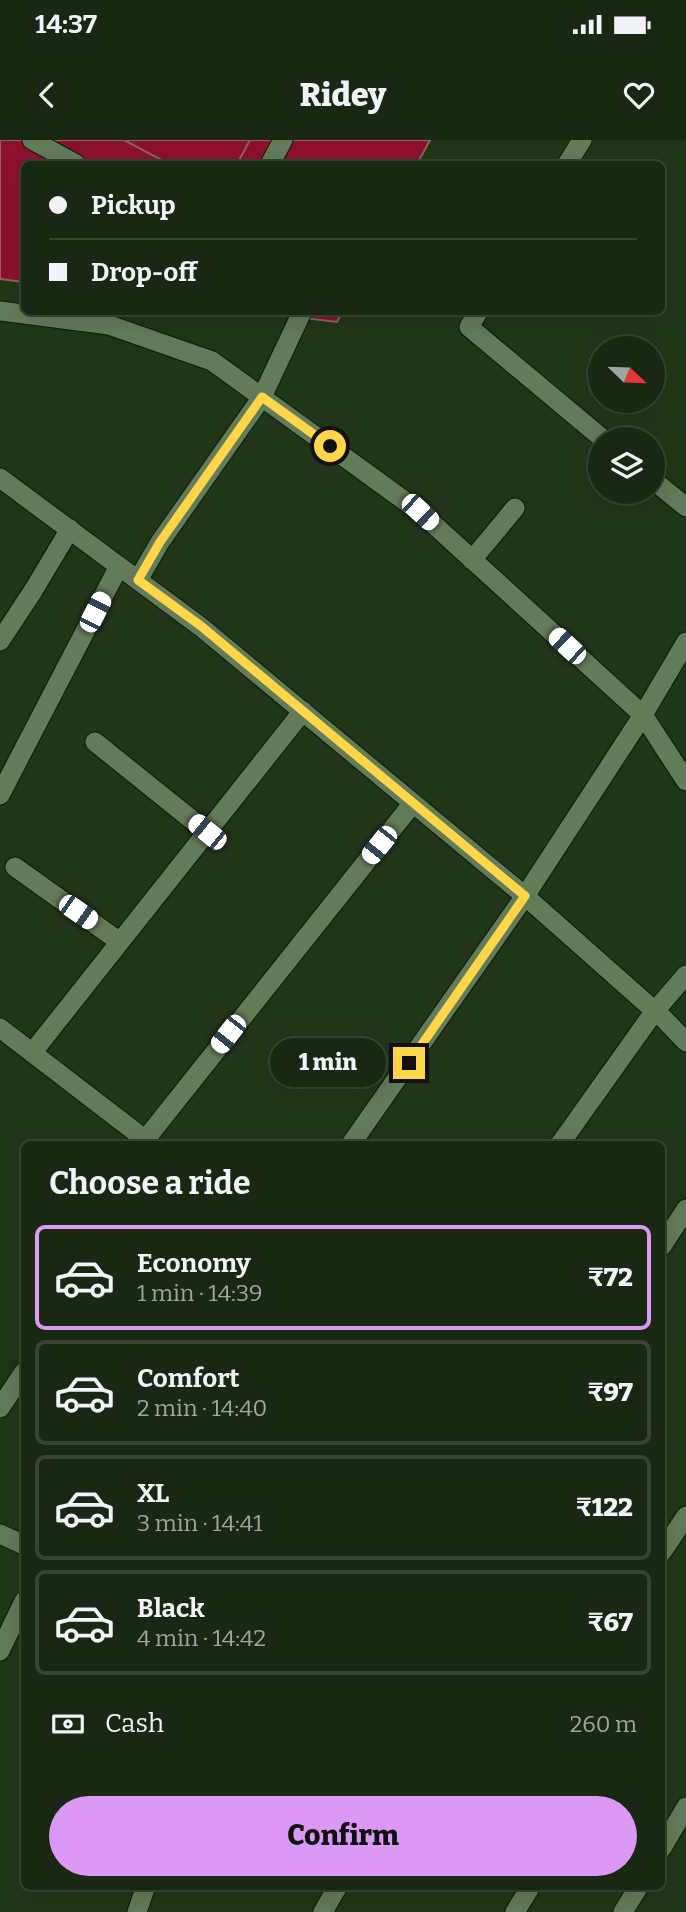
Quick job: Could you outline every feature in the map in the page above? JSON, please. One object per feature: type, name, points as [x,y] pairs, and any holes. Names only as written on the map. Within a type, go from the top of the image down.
[{"type":"street","points":[[32,140],[70,161]]},
{"type":"street","points":[[272,161],[283,140]]},
{"type":"street","points":[[569,161],[582,140]]},
{"type":"street","points":[[0,311],[21,314]]},
{"type":"street","points":[[31,315],[109,325],[212,361],[420,512],[643,715],[686,781]]},
{"type":"street","points":[[138,580],[160,542],[262,397],[301,315]]},
{"type":"street","points":[[476,315],[469,327],[589,427]]},
{"type":"street","points":[[0,478],[201,626],[525,896],[686,1042]]},
{"type":"street","points":[[665,490],[686,507]]},
{"type":"street","points":[[472,560],[515,508]]},
{"type":"street","points":[[0,641],[70,529]]},
{"type":"street","points":[[0,795],[119,566]]},
{"type":"street","points":[[353,1141],[525,896],[643,715],[686,642]]},
{"type":"street","points":[[32,1053],[303,711]]},
{"type":"street","points":[[95,742],[207,832]]},
{"type":"street","points":[[149,1141],[413,803]]},
{"type":"street","points":[[15,867],[120,942]]},
{"type":"street","points":[[562,1141],[654,1012],[686,975]]},
{"type":"street","points":[[0,1028],[147,1141]]},
{"type":"street","points":[[665,1241],[686,1209]]},
{"type":"street","points":[[0,1408],[21,1377]]},
{"type":"street","points":[[674,1534],[686,1516]]},
{"type":"street","points":[[0,1534],[21,1544]]},
{"type":"street","points":[[0,1651],[21,1607]]},
{"type":"street","points":[[665,1843],[686,1807]]},
{"type":"street","points":[[137,1912],[145,1890]]},
{"type":"street","points":[[323,1912],[336,1890]]},
{"type":"street","points":[[515,1912],[529,1890]]},
{"type":"street","points":[[623,1912],[637,1890]]},
{"type":"building","points":[[0,140],[430,140],[419,161],[21,161],[21,282],[0,279]]},
{"type":"building","points":[[124,140],[250,140],[239,161],[163,161]]},
{"type":"building","points":[[279,315],[340,315],[337,322]]},
{"type":"route","points":[[330,446],[262,397],[160,542],[138,580],[201,626],[525,896],[409,1063]]}]
